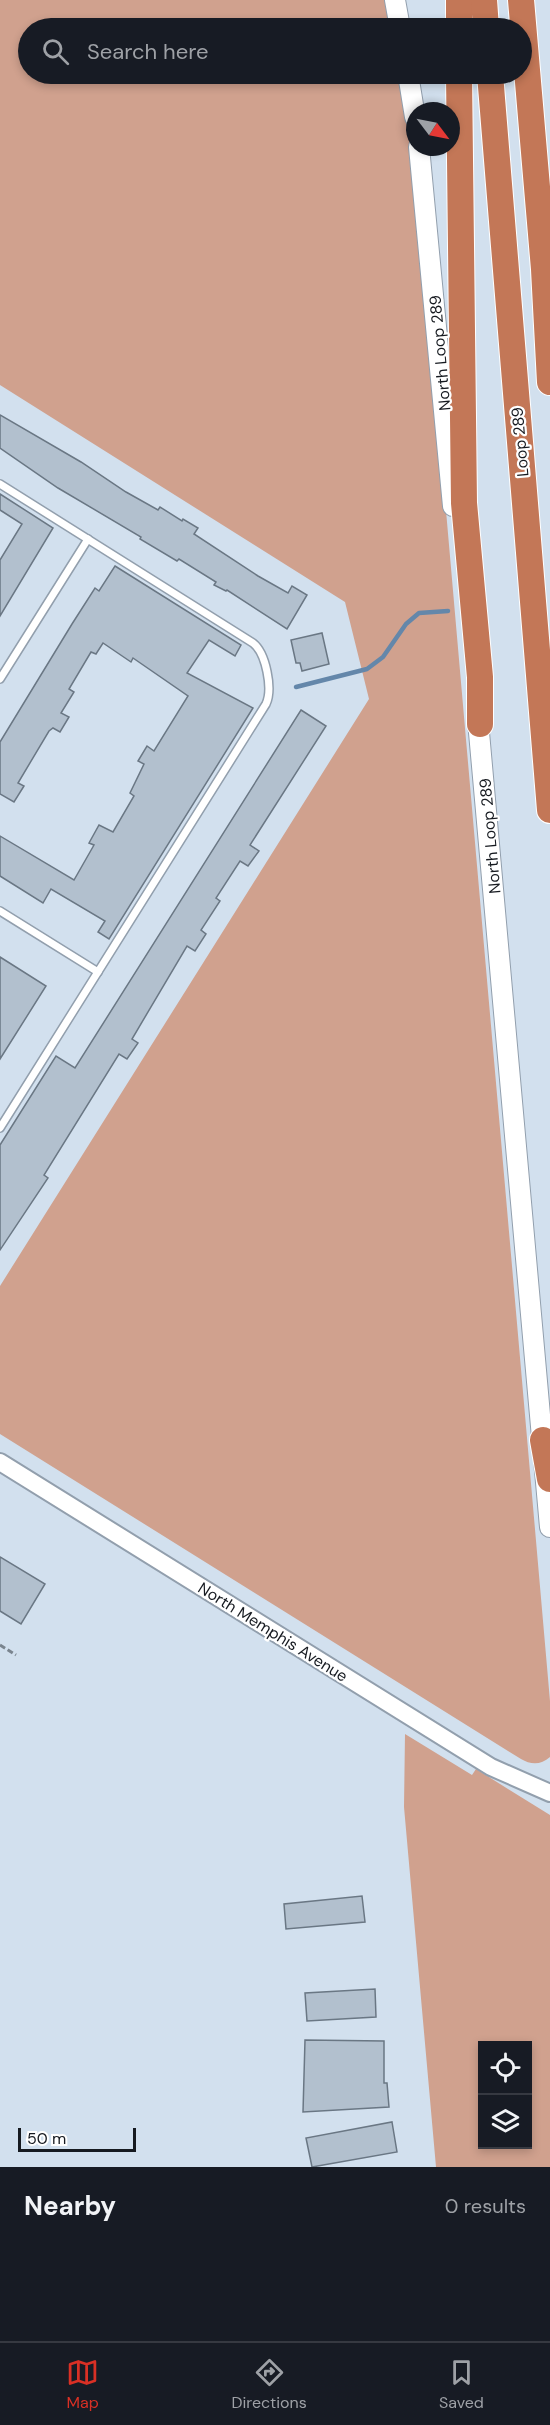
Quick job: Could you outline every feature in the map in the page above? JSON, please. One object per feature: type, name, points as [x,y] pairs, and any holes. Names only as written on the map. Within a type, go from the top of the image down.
[{"type":"highway","points":[[459,0],[459,18]]},
{"type":"highway","points":[[484,0],[485,18]]},
{"type":"highway","points":[[521,0],[523,18]]},
{"type":"highway","points":[[459,84],[464,503],[480,677],[480,724]]},
{"type":"highway","name":"Loop 289","points":[[491,84],[550,810]]},
{"type":"highway","points":[[528,84],[544,269],[550,382]]},
{"type":"highway","points":[[544,269],[550,294]]},
{"type":"highway","points":[[543,1440],[550,1479]]},
{"type":"main road","points":[[395,0],[398,18]]},
{"type":"main road","points":[[410,84],[413,102]]},
{"type":"main road","name":"North Loop 289","points":[[420,156],[470,678],[480,724],[550,1527]]},
{"type":"street","name":"North Memphis Avenue","points":[[0,1462],[491,1767],[550,1793]]},
{"type":"lane","points":[[0,484],[253,643],[260,651],[270,690],[266,704],[0,1128]]},
{"type":"lane","points":[[0,679],[88,539]]},
{"type":"lane","points":[[0,911],[98,972]]},
{"type":"path","points":[[0,1644],[16,1655]]},
{"type":"shaded area","points":[[0,0],[385,0],[389,18],[18,18],[18,84],[401,84],[406,120],[406,156],[411,156],[420,213],[550,1701],[550,1757],[540,1763],[521,1759],[0,1434],[0,1286],[369,699],[345,602],[0,385]]},
{"type":"shaded area","points":[[405,1734],[472,1775],[476,1769],[550,1815],[550,2167],[436,2167],[404,1807]]},
{"type":"building","points":[[0,415],[81,462],[126,492],[198,528],[194,534],[258,576],[288,593],[292,586],[307,595],[287,629],[227,590],[214,585],[216,582],[179,559],[177,561],[58,488],[0,448]]},
{"type":"building","points":[[0,494],[53,528],[0,616],[0,560],[22,524],[0,510]]},
{"type":"building","points":[[115,566],[241,645],[235,656],[209,640],[187,673],[253,708],[109,939],[98,932],[105,921],[51,889],[43,903],[0,876],[0,836],[74,880],[94,845],[89,843],[99,825],[113,832],[134,796],[130,793],[144,764],[138,761],[147,746],[154,751],[188,696],[133,658],[131,662],[103,643],[96,654],[91,652],[69,689],[74,692],[61,713],[69,717],[60,732],[53,728],[49,731],[18,783],[24,786],[14,802],[0,794],[0,742],[95,588],[99,591]]},
{"type":"building","points":[[322,633],[329,664],[302,671],[300,663],[296,663],[291,640]]},
{"type":"building","points":[[301,710],[326,726],[250,845],[259,851],[248,866],[240,861],[216,898],[220,901],[201,930],[206,934],[195,951],[187,946],[132,1039],[138,1043],[127,1059],[119,1054],[44,1175],[48,1178],[0,1250],[0,1145],[56,1056],[75,1068]]},
{"type":"building","points":[[0,957],[46,986],[0,1059]]},
{"type":"building","points":[[0,1557],[45,1584],[21,1624],[0,1611]]},
{"type":"building","points":[[362,1896],[365,1922],[286,1929],[284,1904]]},
{"type":"building","points":[[375,1989],[376,2017],[307,2021],[305,1993]]},
{"type":"building","points":[[305,2040],[384,2041],[384,2083],[387,2083],[389,2107],[303,2112]]},
{"type":"building","points":[[392,2122],[397,2152],[312,2167],[306,2138]]},
{"type":"waterway","points":[[296,687],[367,669],[383,657],[406,624],[419,613],[448,611]]}]
